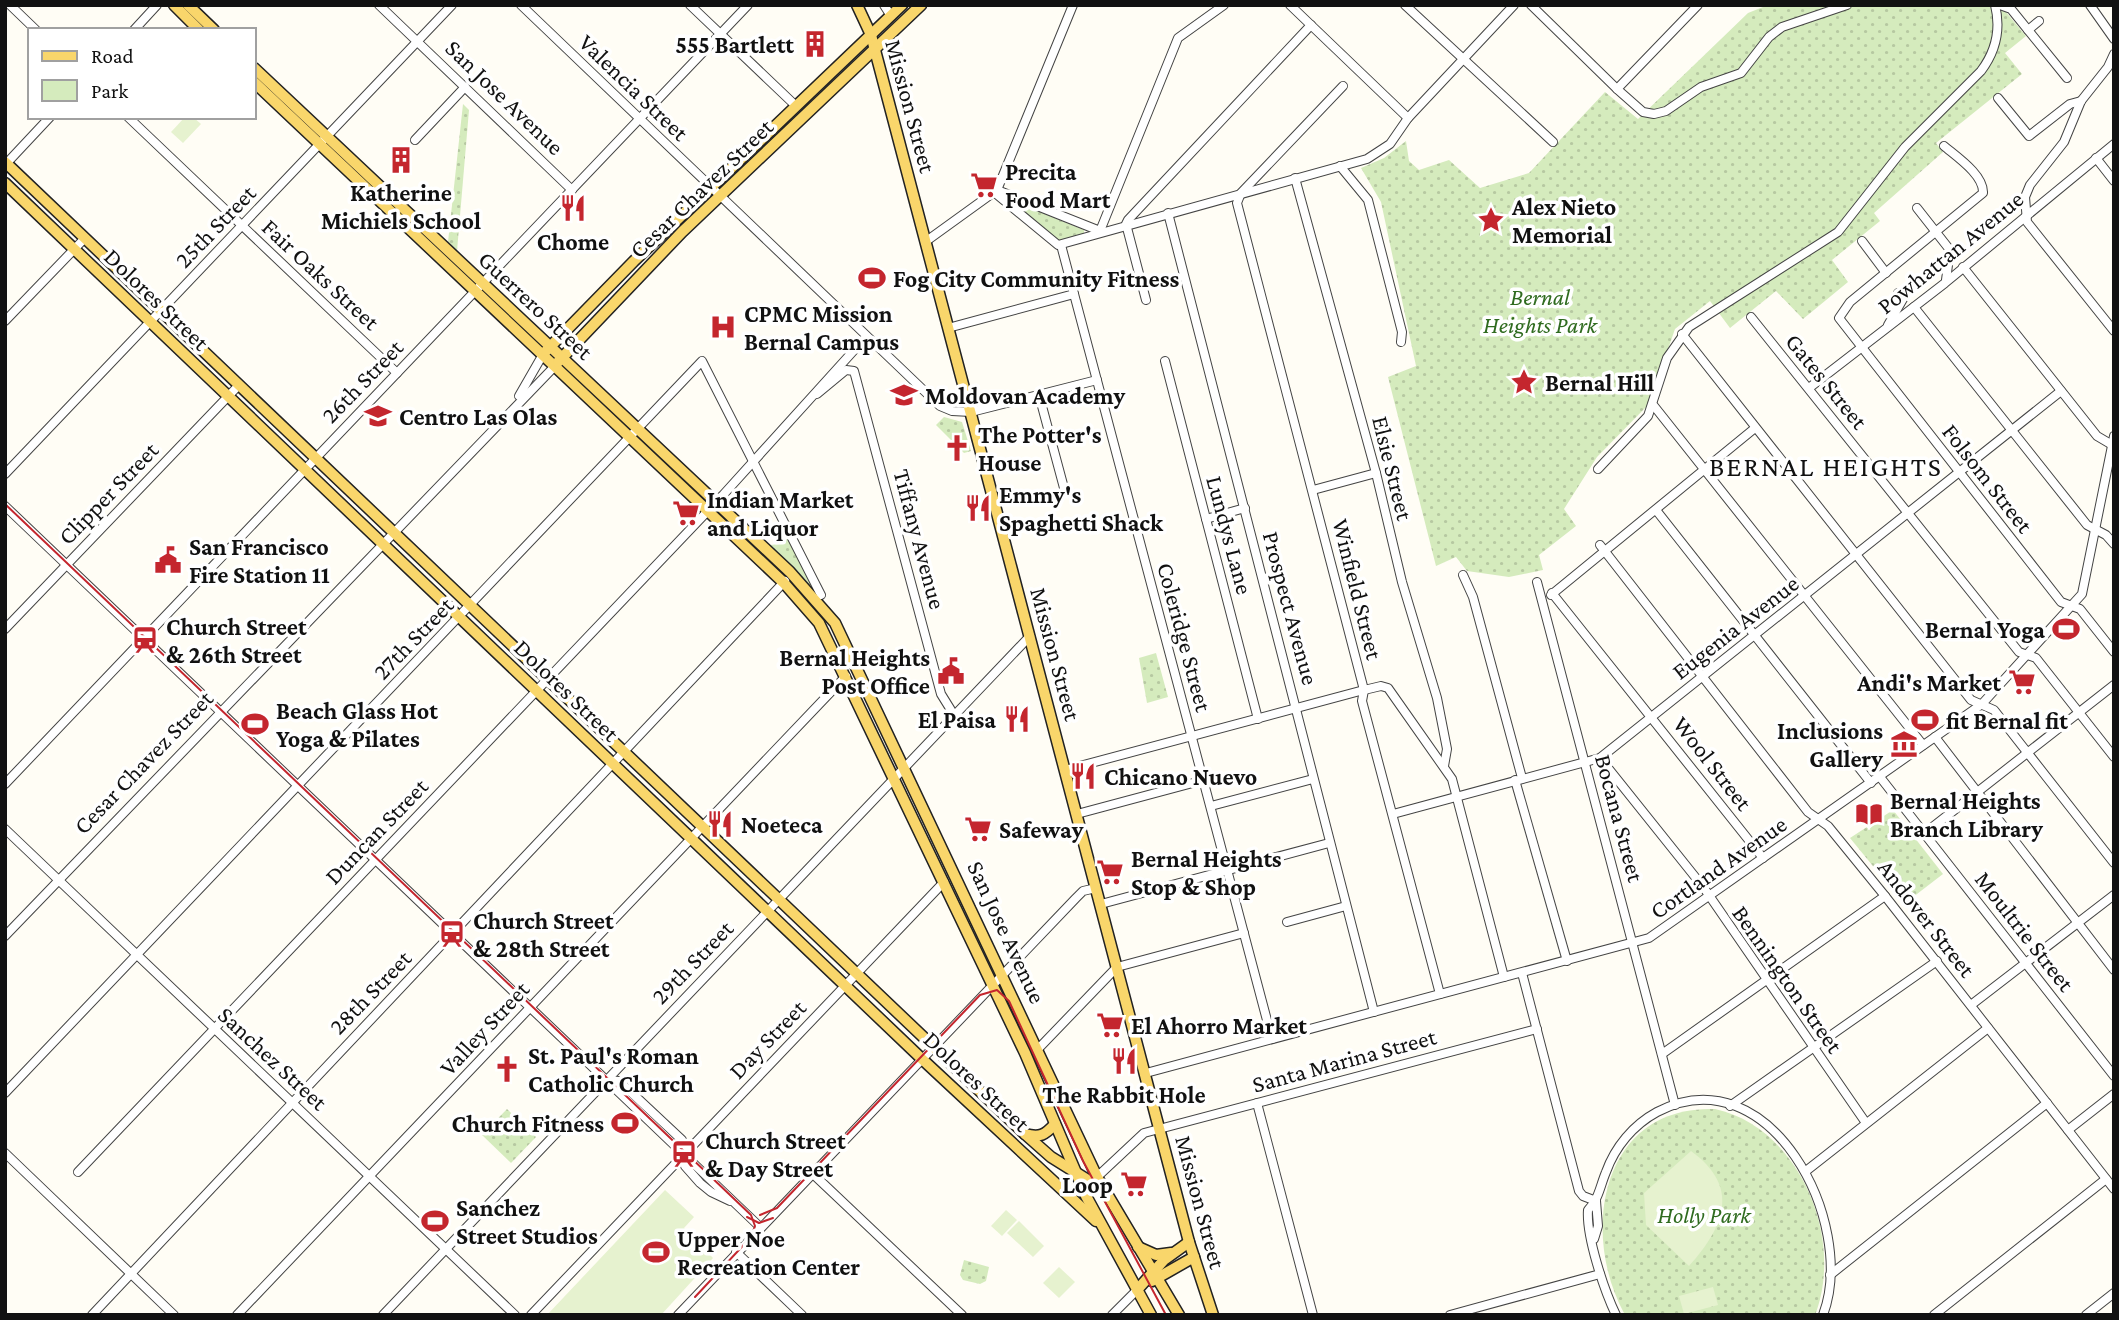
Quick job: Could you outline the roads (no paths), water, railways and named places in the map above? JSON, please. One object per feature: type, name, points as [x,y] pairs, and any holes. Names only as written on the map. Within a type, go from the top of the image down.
[{"type":"main road","points":[[174,5],[198,28]]},
{"type":"main road","points":[[188,5],[212,28]]},
{"type":"main road","name":"Mission Street","points":[[857,5],[871,35],[1189,1242],[1213,1315]]},
{"type":"main road","name":"Cesar Chavez Street","points":[[545,351],[710,187],[902,5]]},
{"type":"main road","name":"Cesar Chavez Street","points":[[558,362],[636,279],[921,5]]},
{"type":"main road","name":"Guerrero Street","points":[[256,70],[323,141]]},
{"type":"main road","name":"Guerrero Street","points":[[256,84],[323,141],[545,351],[638,428],[712,506],[787,578]]},
{"type":"main road","name":"Dolores Street","points":[[6,163],[1025,1134],[1051,1157],[1107,1194]]},
{"type":"main road","name":"Dolores Street","points":[[5,183],[922,1058],[1101,1225]]},
{"type":"main road","name":"Guerrero Street","points":[[558,362],[630,437],[712,506]]},
{"type":"main road","name":"San Jose Avenue","points":[[787,578],[819,624],[846,676],[992,984],[1074,1170],[1151,1315]]},
{"type":"main road","name":"San Jose Avenue","points":[[787,578],[835,624],[1097,1177],[1179,1315]]},
{"type":"main road","points":[[995,1127],[1006,1115]]},
{"type":"main road","points":[[1025,1134],[1037,1137],[1044,1135],[1055,1124]]},
{"type":"main road","points":[[1137,1290],[1155,1275],[1171,1253],[1189,1242]]},
{"type":"main road","points":[[1138,1247],[1156,1255],[1171,1253]]},
{"type":"main road","points":[[1155,1275],[1194,1257]]},
{"type":"street","points":[[10,5],[34,28]]},
{"type":"street","points":[[136,28],[158,5]]},
{"type":"street","name":"San Jose Avenue","points":[[379,5],[572,190]]},
{"type":"street","name":"25th Street","points":[[5,474],[452,5]]},
{"type":"street","name":"Valencia Street","points":[[521,5],[936,403],[955,412],[971,412],[1097,380]]},
{"type":"street","points":[[690,5],[796,106]]},
{"type":"street","name":"26th Street","points":[[5,784],[748,5]]},
{"type":"street","points":[[884,5],[891,16]]},
{"type":"street","points":[[926,242],[996,192],[1073,5]]},
{"type":"street","points":[[1100,232],[1178,38],[1224,5]]},
{"type":"street","points":[[1290,5],[1408,118]]},
{"type":"street","points":[[1405,5],[1553,142]]},
{"type":"street","points":[[996,192],[1052,243],[1061,245],[1340,166],[1382,151],[1408,118],[1514,5]]},
{"type":"street","points":[[1531,5],[1643,111],[1660,114],[1701,88],[1741,72],[1748,67],[1769,37],[1782,27],[1847,5]]},
{"type":"street","points":[[1617,89],[1698,5]]},
{"type":"street","points":[[1598,469],[1642,424],[1654,406],[1667,358],[1682,334],[1705,314],[1823,242],[1844,226],[1905,147],[1986,64],[1997,36],[1995,5]]},
{"type":"street","points":[[2000,5],[2011,9],[2067,78]]},
{"type":"street","points":[[2090,5],[2114,39]]},
{"type":"street","points":[[2028,30],[2039,21]]},
{"type":"street","points":[[1146,300],[1126,225],[1133,212],[1311,25]]},
{"type":"street","points":[[2114,54],[2108,67],[2081,101],[2064,142],[2026,191],[2027,222],[2114,331]]},
{"type":"street","points":[[1241,193],[1343,86]]},
{"type":"street","points":[[415,140],[465,88]]},
{"type":"street","points":[[1998,98],[2029,136],[2070,104],[2081,101]]},
{"type":"street","points":[[6,163],[48,119]]},
{"type":"street","name":"Fair Oaks Street","points":[[130,119],[397,373]]},
{"type":"street","name":"Powhattan Avenue","points":[[1809,388],[1945,283],[2114,144]]},
{"type":"street","points":[[1862,241],[1886,273],[1980,196],[1984,189],[1968,167],[1944,146]]},
{"type":"street","points":[[2096,158],[2114,181]]},
{"type":"street","points":[[1340,166],[1368,200],[1402,332],[1401,342]]},
{"type":"street","name":"Elsie Street","points":[[1295,178],[1376,473],[1402,582],[1437,698],[1447,749],[1444,766]]},
{"type":"street","points":[[996,192],[1100,232]]},
{"type":"street","name":"Winfield Street","points":[[1241,193],[1237,203],[1364,690],[1362,701],[1440,995]]},
{"type":"street","points":[[1917,208],[1951,254],[1945,283]]},
{"type":"street","name":"Prospect Avenue","points":[[1168,213],[1374,1012]]},
{"type":"street","points":[[5,321],[85,238]]},
{"type":"street","name":"Coleridge Street","points":[[1061,245],[1272,1039]]},
{"type":"street","points":[[1963,267],[2097,436],[2113,442]]},
{"type":"street","name":"Folsom Street","points":[[1886,273],[1850,302],[1839,318],[2061,602],[2080,609],[2114,652]]},
{"type":"street","points":[[1885,330],[1903,299],[1898,293]]},
{"type":"street","points":[[948,328],[1074,294]]},
{"type":"street","points":[[1914,307],[2087,525],[2114,544]]},
{"type":"street","name":"Gates Street","points":[[1751,317],[2019,652],[2036,658],[2114,757]]},
{"type":"street","points":[[1682,334],[1971,700],[1994,709],[2114,863]]},
{"type":"street","name":"Duncan Street","points":[[817,394],[820,387],[866,337]]},
{"type":"street","name":"Cesar Chavez Street","points":[[514,404],[545,351]]},
{"type":"street","name":"27th Street","points":[[5,1093],[702,361],[754,461]]},
{"type":"street","name":"Lundys Lane","points":[[1165,361],[1258,719]]},
{"type":"street","name":"Cesar Chavez Street","points":[[5,936],[514,404],[558,362]]},
{"type":"street","name":"Duncan Street","points":[[78,1172],[817,394],[846,370],[854,371]]},
{"type":"street","name":"Tiffany Avenue","points":[[854,371],[941,694],[954,715]]},
{"type":"street","name":"Clipper Street","points":[[5,629],[239,385]]},
{"type":"street","name":"Eugenia Avenue","points":[[1393,814],[1601,758],[2061,391]]},
{"type":"street","points":[[1040,394],[1064,488]]},
{"type":"street","points":[[1654,406],[1923,746]]},
{"type":"street","points":[[1543,601],[1602,548],[1656,510],[1755,428]]},
{"type":"street","name":"Cortland Avenue","points":[[1146,1073],[1645,940],[1982,704],[2082,594],[2113,442]]},
{"type":"street","points":[[754,461],[821,594]]},
{"type":"street","points":[[1313,490],[1376,473]]},
{"type":"street","points":[[5,506],[760,1227]]},
{"type":"street","points":[[1206,519],[1245,508]]},
{"type":"street","points":[[1656,510],[1871,783]]},
{"type":"street","name":"Andover Street","points":[[1602,548],[1808,812],[1828,825],[1937,961],[2114,1189]]},
{"type":"street","points":[[1463,575],[1473,597],[1566,961]]},
{"type":"street","name":"28th Street","points":[[92,1315],[129,1272],[625,753],[787,578]]},
{"type":"street","name":"Bocana Street","points":[[1537,582],[1675,1105]]},
{"type":"street","name":"Wool Street","points":[[1552,593],[1763,858]]},
{"type":"street","name":"29th Street","points":[[383,1315],[1030,636]]},
{"type":"street","name":"Valley Street","points":[[237,1315],[846,676]]},
{"type":"street","points":[[1925,833],[2114,685]]},
{"type":"street","points":[[1065,771],[1381,686],[1396,695],[1444,766],[1457,796],[1504,977]]},
{"type":"street","points":[[1935,737],[2114,970]]},
{"type":"street","name":"Bennington Street","points":[[1601,758],[1704,888],[1866,1123]]},
{"type":"street","name":"Moultrie Street","points":[[1880,777],[2114,1076]]},
{"type":"street","points":[[1210,806],[1313,779]]},
{"type":"street","points":[[1077,814],[1204,780]]},
{"type":"street","name":"Sanchez Street","points":[[5,829],[515,1315]]},
{"type":"street","points":[[1101,904],[1329,842]]},
{"type":"street","name":"Day Street","points":[[531,1315],[944,882]]},
{"type":"street","points":[[678,1315],[1083,891],[1097,888]]},
{"type":"street","points":[[1971,1005],[2114,895]]},
{"type":"street","points":[[1662,1054],[1885,896]]},
{"type":"street","points":[[1287,922],[1346,906]]},
{"type":"street","points":[[1038,1049],[1118,967],[1244,933]]},
{"type":"street","points":[[1730,1106],[1937,961]]},
{"type":"street","points":[[1522,973],[1579,1191],[1583,1196],[1596,1201]]},
{"type":"street","points":[[1805,1171],[1988,1028]]},
{"type":"street","name":"Santa Marina Street","points":[[1097,1177],[1144,1133],[1537,1030]]},
{"type":"street","points":[[2068,1130],[2114,1094]]},
{"type":"street","points":[[1616,1315],[1600,1274],[1594,1239],[1598,1226],[1596,1201],[1606,1170],[1621,1143],[1645,1119],[1675,1105],[1703,1102],[1730,1106],[1758,1119],[1780,1137],[1805,1171],[1824,1213],[1829,1243],[1830,1275],[1823,1315]]},
{"type":"street","points":[[1257,1103],[1313,1315]]},
{"type":"street","points":[[1830,1275],[2047,1103]]},
{"type":"street","points":[[5,1153],[174,1315]]},
{"type":"street","points":[[812,1173],[962,1315]]},
{"type":"street","points":[[1934,1315],[2106,1179]]},
{"type":"street","points":[[736,1252],[802,1315]]},
{"type":"street","points":[[1450,1315],[1600,1274]]},
{"type":"street","points":[[1112,1315],[1120,1311],[1137,1290]]},
{"type":"street","points":[[2086,1315],[2112,1298]]},
{"type":"tram line","points":[[5,504],[751,1215],[755,1226],[752,1236],[695,1297]]},
{"type":"tram line","points":[[760,1215],[777,1208],[980,995],[997,990],[1009,1001],[1083,1161],[1166,1315]]},
{"type":"tram line","points":[[747,1217],[759,1223],[773,1218]]},
{"type":"place","name":"555 Bartlett","points":[[815,44]]},
{"type":"place","name":"Katherine Michiels School","points":[[401,160]]},
{"type":"place","name":"Precita Food Mart","points":[[984,185]]},
{"type":"place","name":"Chome","points":[[573,208]]},
{"type":"place","name":"Alex Nieto Memorial","points":[[1491,220]]},
{"type":"place","name":"Fog City Community Fitness","points":[[872,278]]},
{"type":"place","name":"CPMC Mission Bernal Campus","points":[[723,327]]},
{"type":"place","name":"Bernal Hill","points":[[1524,382]]},
{"type":"place","name":"Moldovan Academy","points":[[904,395]]},
{"type":"place","name":"Centro Las Olas","points":[[378,416]]},
{"type":"place","name":"The Potter's House","points":[[957,448]]},
{"type":"place","name":"Emmy's Spaghetti Shack","points":[[978,508]]},
{"type":"place","name":"Indian Market and Liquor","points":[[686,513]]},
{"type":"place","name":"San Francisco Fire Station 11","points":[[168,560]]},
{"type":"place","name":"Bernal Yoga","points":[[2066,629]]},
{"type":"place","name":"Church Street & 26th Street","points":[[145,640]]},
{"type":"place","name":"Bernal Heights Post Office","points":[[951,671]]},
{"type":"place","name":"Andi's Market","points":[[2022,682]]},
{"type":"place","name":"El Paisa","points":[[1017,719]]},
{"type":"place","name":"fit Bernal fit","points":[[1925,720]]},
{"type":"place","name":"Beach Glass Hot Yoga & Pilates","points":[[255,724]]},
{"type":"place","name":"Inclusions Gallery","points":[[1904,744]]},
{"type":"place","name":"Chicano Nuevo","points":[[1083,776]]},
{"type":"place","name":"Bernal Heights Branch Library","points":[[1869,814]]},
{"type":"place","name":"Noeteca","points":[[720,824]]},
{"type":"place","name":"Safeway","points":[[978,829]]},
{"type":"place","name":"Bernal Heights Stop & Shop","points":[[1110,872]]},
{"type":"place","name":"Church Street & 28th Street","points":[[452,934]]},
{"type":"place","name":"El Ahorro Market","points":[[1110,1025]]},
{"type":"place","name":"The Rabbit Hole","points":[[1124,1061]]},
{"type":"place","name":"St. Paul's Roman Catholic Church","points":[[507,1069]]},
{"type":"place","name":"Church Fitness","points":[[625,1123]]},
{"type":"place","name":"Church Street & Day Street","points":[[684,1154]]},
{"type":"place","name":"Loop","points":[[1134,1184]]},
{"type":"place","name":"Sanchez Street Studios","points":[[435,1221]]},
{"type":"place","name":"Upper Noe Recreation Center","points":[[656,1252]]},
{"type":"district","name":"BERNAL HEIGHTS","points":[[1826,466]]},
{"type":"park label","name":"Bernal Heights Park","points":[[1540,310]]},
{"type":"park label","name":"Holly Park","points":[[1704,1214]]}]
